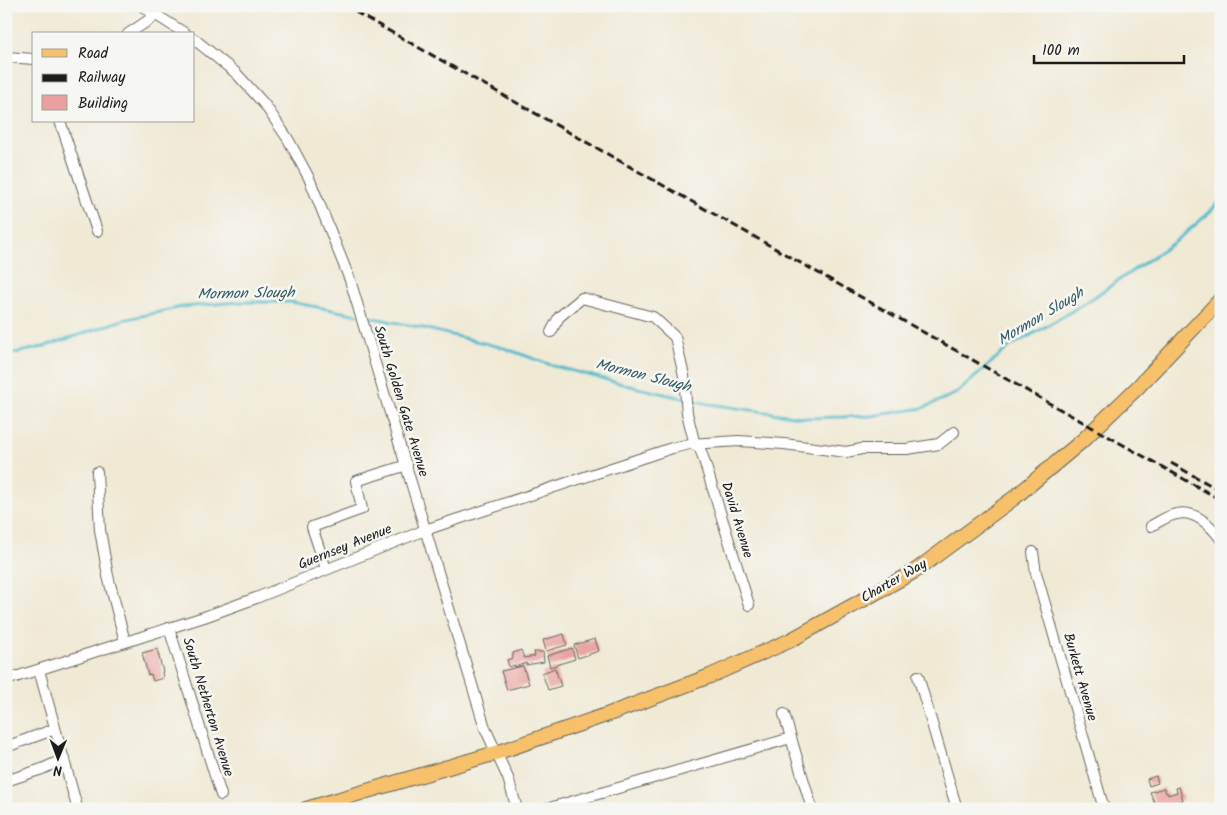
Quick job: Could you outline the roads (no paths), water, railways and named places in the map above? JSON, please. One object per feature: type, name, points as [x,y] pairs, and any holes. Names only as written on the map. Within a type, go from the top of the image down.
[{"type":"main road","name":"Charter Way","points":[[306,809],[496,753],[610,714],[710,676],[789,641],[915,570],[1014,498],[1082,441],[1137,388],[1221,299]]},
{"type":"street","points":[[142,6],[183,32]]},
{"type":"street","points":[[131,32],[155,16]]},
{"type":"street","name":"South Golden Gate Avenue","points":[[195,40],[236,73],[265,105],[288,139],[309,178],[350,280],[485,728],[508,778],[517,809]]},
{"type":"street","points":[[6,57],[32,59]]},
{"type":"street","points":[[60,122],[96,231]]},
{"type":"street","name":"David Avenue","points":[[551,332],[559,317],[582,298],[653,318],[675,337],[684,376],[687,413],[695,445],[699,447],[702,454],[749,605]]},
{"type":"street","name":"Guernsey Avenue","points":[[6,680],[256,598],[426,530],[672,448],[690,444],[739,441],[784,444],[846,452],[862,449],[906,449],[939,444],[954,432]]},
{"type":"street","points":[[326,569],[312,527],[362,509],[356,481],[406,465]]},
{"type":"street","points":[[97,472],[100,530],[108,576],[125,642]]},
{"type":"street","points":[[1151,526],[1176,514],[1184,513],[1205,522],[1221,539]]},
{"type":"street","name":"Burkett Avenue","points":[[1033,552],[1036,574],[1104,809]]},
{"type":"street","name":"South Netherton Avenue","points":[[169,628],[221,795]]},
{"type":"street","points":[[39,670],[77,807]]},
{"type":"street","points":[[918,676],[957,809]]},
{"type":"street","points":[[784,714],[812,809]]},
{"type":"street","points":[[6,747],[55,729]]},
{"type":"street","points":[[546,809],[791,738]]},
{"type":"street","points":[[7,777],[42,769],[64,759]]},
{"type":"waterway","name":"Mormon Slough","points":[[364,316],[504,348],[554,366],[709,404],[807,418],[871,416],[923,408],[957,393],[1009,347],[1084,304],[1176,241],[1209,213],[1221,199]]},
{"type":"waterway","name":"Mormon Slough","points":[[6,355],[43,347],[123,320],[182,307],[240,302],[291,302],[358,315]]},
{"type":"railway","points":[[345,6],[1221,500]]},
{"type":"railway","points":[[1171,463],[1221,491]]}]
